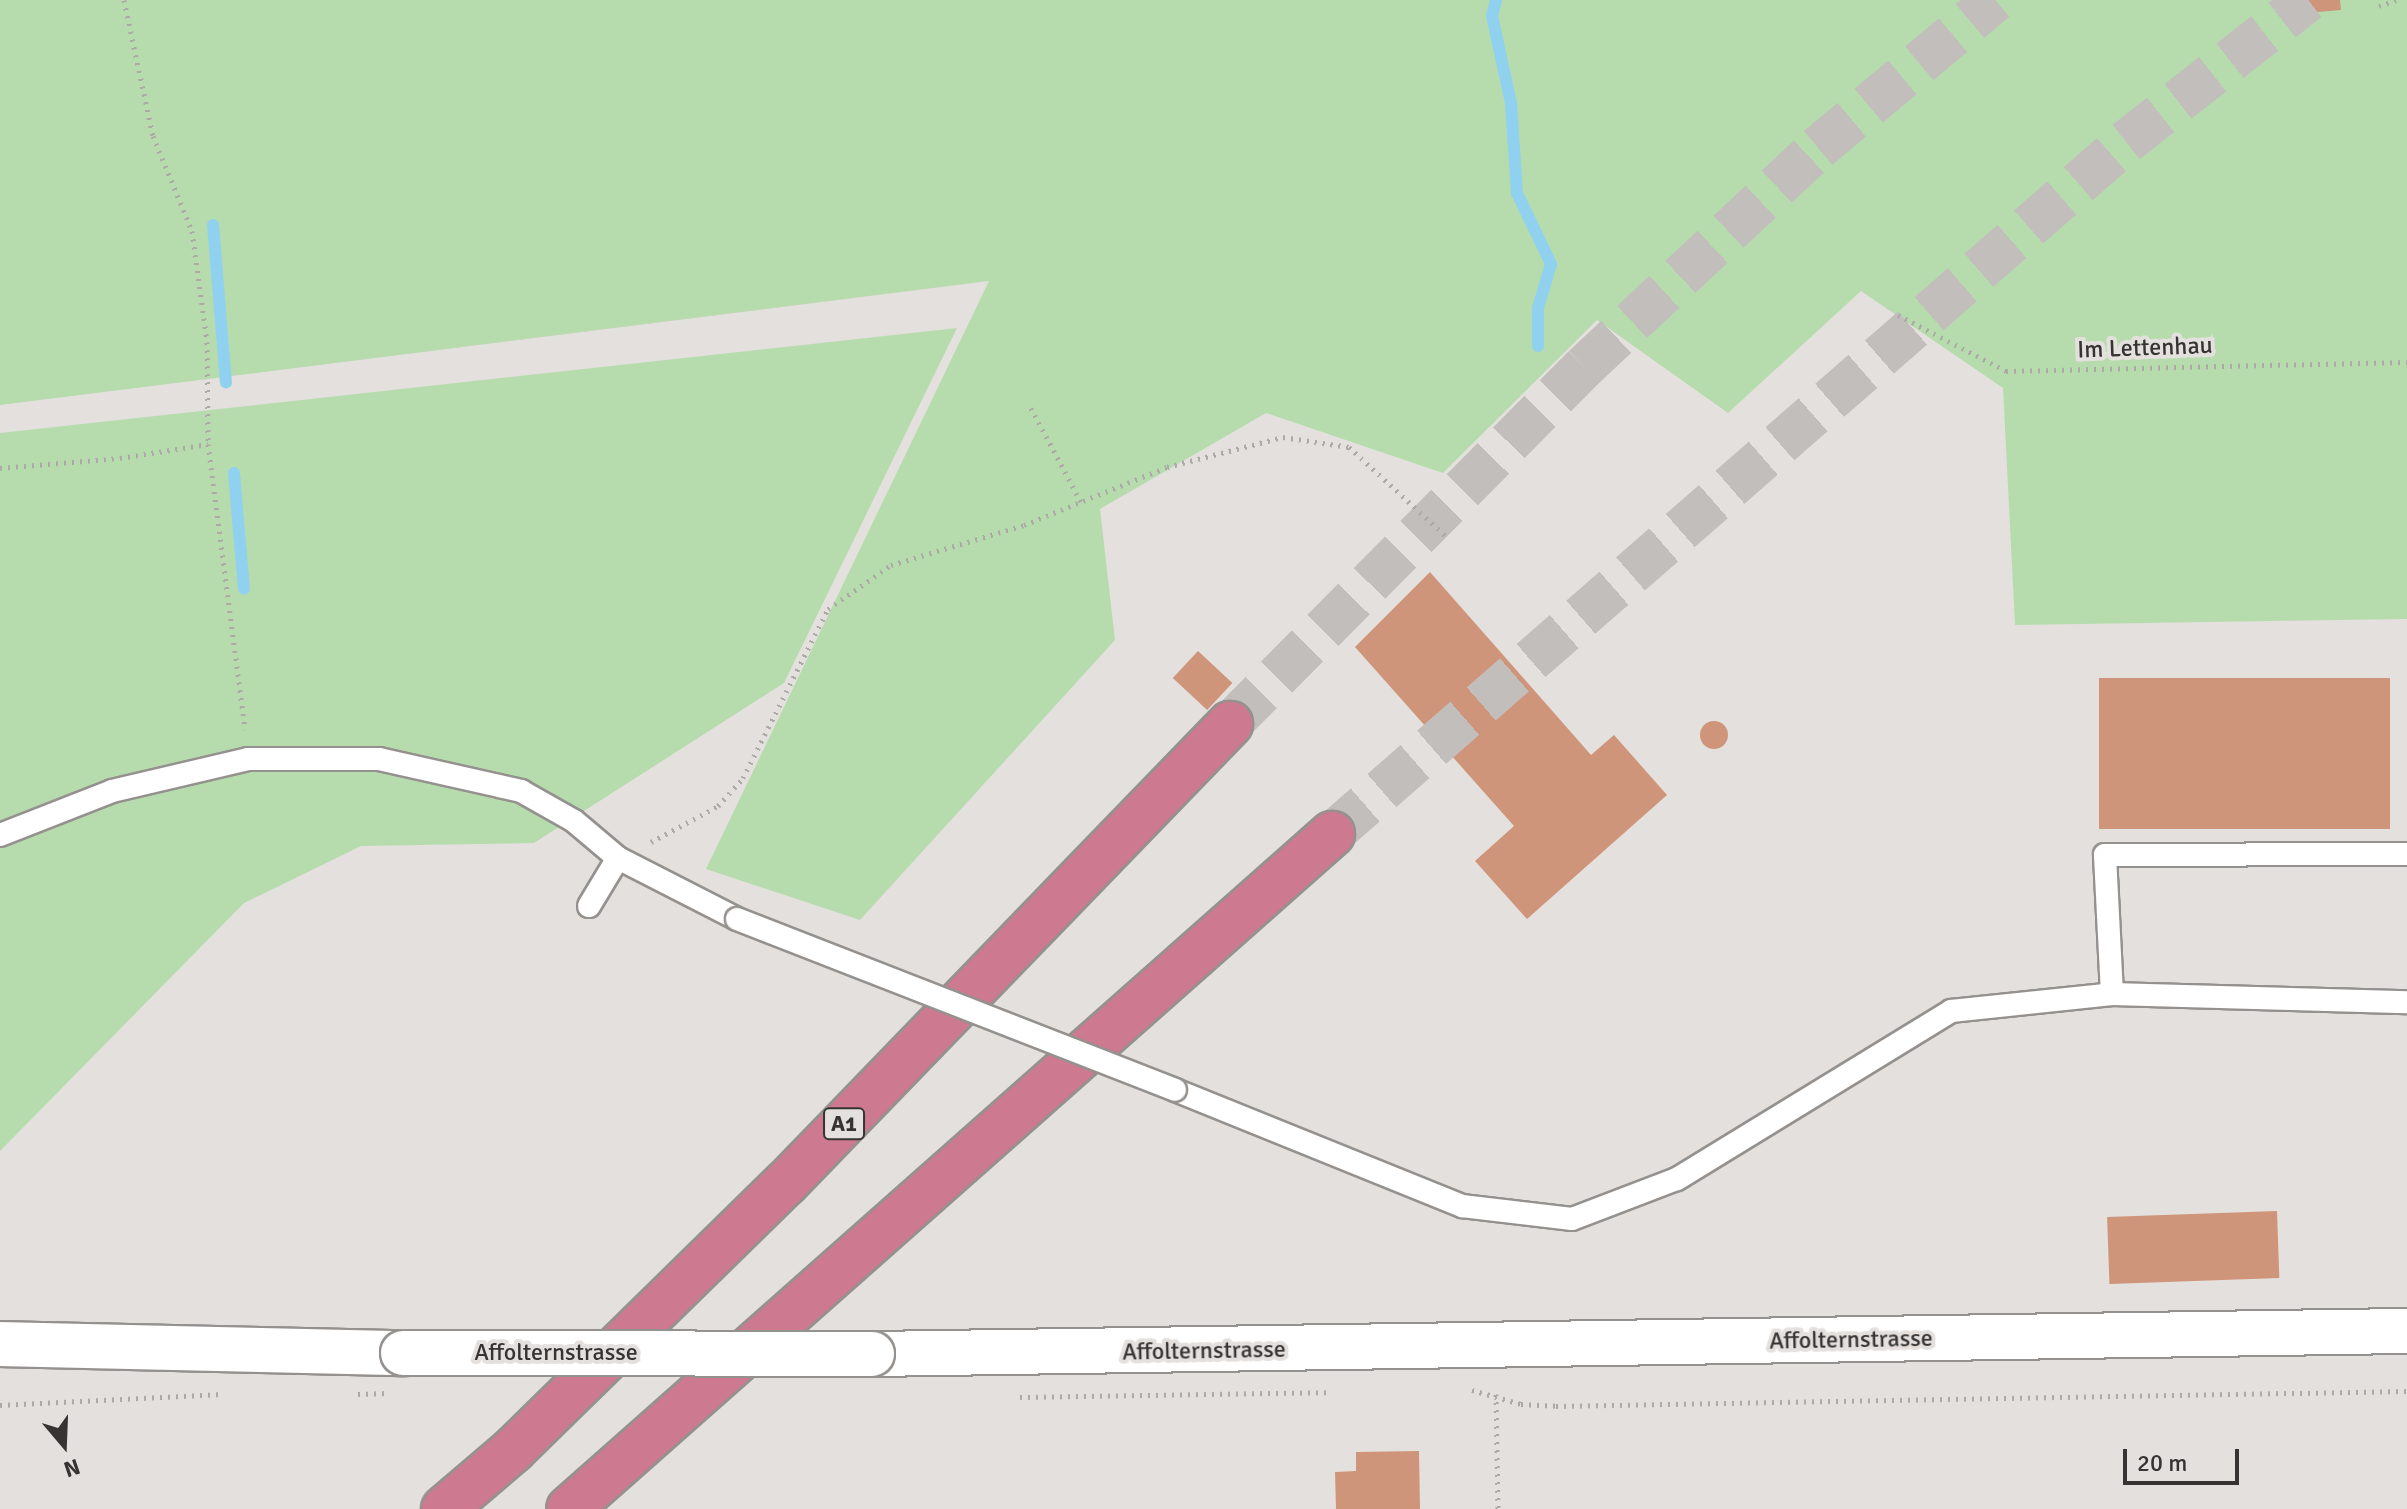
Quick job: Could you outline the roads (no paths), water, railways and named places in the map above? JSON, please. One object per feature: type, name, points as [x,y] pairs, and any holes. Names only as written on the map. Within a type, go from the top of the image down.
[{"type":"highway","name":"A1","points":[[444,1509],[513,1450],[786,1183],[1230,724]]},
{"type":"highway","points":[[569,1509],[1332,834]]},
{"type":"street","name":"Affolternstrasse","points":[[0,1344],[403,1353],[872,1354],[2407,1331]]},
{"type":"lane","points":[[0,835],[112,791],[248,759],[379,759],[452,771],[521,791],[574,821],[618,858],[737,919],[1462,1206],[1572,1219],[1677,1179],[1951,1011],[2112,994],[2407,1002]]},
{"type":"lane","points":[[2112,994],[2105,855],[2407,854]]},
{"type":"lane","points":[[589,906],[618,858]]},
{"type":"waterway","points":[[1496,0],[1492,16],[1511,103],[1517,193],[1551,264],[1538,308],[1538,346]]},
{"type":"waterway","points":[[213,225],[226,382]]},
{"type":"waterway","points":[[234,473],[244,589]]},
{"type":"tunnel","points":[[1230,724],[1584,367],[1818,148],[1995,0]]},
{"type":"tunnel","points":[[1332,834],[2126,142],[2308,0]]}]
